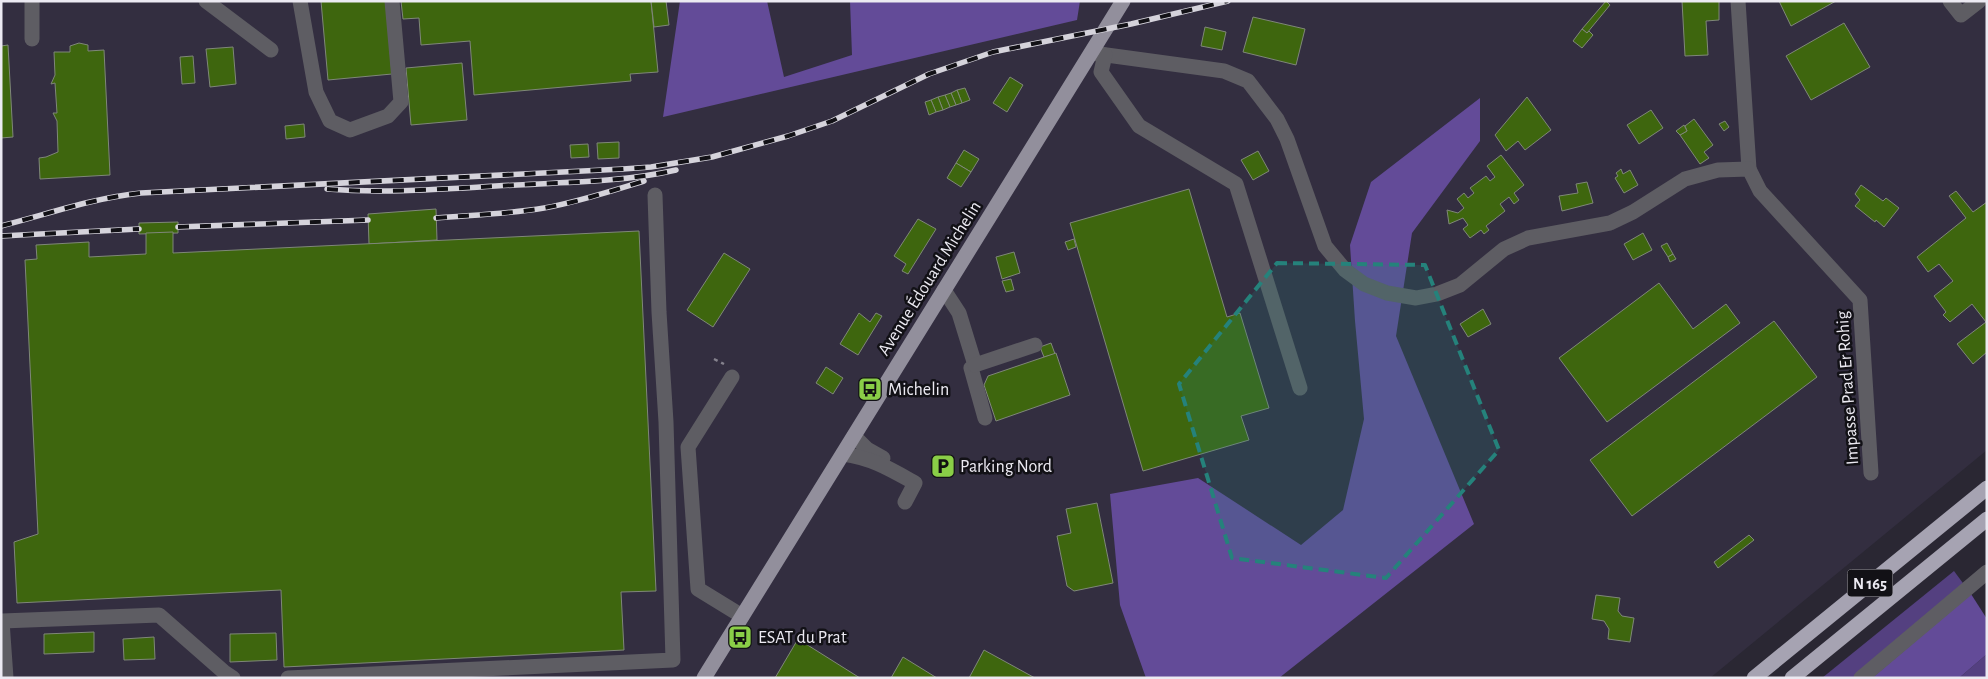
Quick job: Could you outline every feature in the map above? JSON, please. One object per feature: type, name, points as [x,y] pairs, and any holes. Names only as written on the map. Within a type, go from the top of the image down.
[{"type":"highway","name":"N 165","points":[[1754,678],[1987,488]]},
{"type":"highway","name":"N 165","points":[[1792,678],[1987,519]]},
{"type":"main road","name":"Avenue Édouard Michelin","points":[[704,678],[944,290],[1099,54],[1123,1]]},
{"type":"street","points":[[32,1],[32,39]]},
{"type":"street","points":[[206,1],[271,50]]},
{"type":"street","points":[[300,1],[316,92],[330,121],[350,130],[388,116],[401,102],[392,1]]},
{"type":"street","points":[[1300,388],[1236,184],[1139,126],[1100,72],[1099,54],[1224,71],[1248,81],[1277,119],[1325,246],[1346,270],[1364,284],[1387,293],[1416,298],[1437,294],[1460,285],[1504,249],[1528,238],[1610,224],[1684,180],[1718,170],[1749,169],[1738,1]]},
{"type":"street","points":[[1950,1],[1961,15],[1979,1]]},
{"type":"street","name":"Impasse Prad Er Rohig","points":[[1749,169],[1760,191],[1860,300],[1872,473]]},
{"type":"street","points":[[288,678],[673,660],[666,422],[659,312],[655,195]]},
{"type":"street","points":[[944,290],[959,314],[975,365]]},
{"type":"street","points":[[985,418],[971,368],[1035,345]]},
{"type":"street","points":[[732,378],[688,447],[698,589],[742,616]]},
{"type":"street","points":[[854,436],[867,449],[887,458],[915,483],[904,502]]},
{"type":"street","points":[[842,454],[887,458]]},
{"type":"street","points":[[1861,678],[1987,572]]},
{"type":"street","points":[[6,678],[2,621],[159,615],[233,678]]},
{"type":"highlighted area","points":[[1277,263],[1425,265],[1499,450],[1386,578],[1232,558],[1179,384]]},
{"type":"shaded area","points":[[1,1],[1987,1],[1987,450],[1710,678],[1,678]]},
{"type":"shaded area","points":[[680,1],[767,1],[784,77],[852,55],[850,1],[1080,1],[1077,20],[663,117]]},
{"type":"shaded area","points":[[1480,98],[1480,141],[1412,233],[1396,336],[1474,524],[1279,678],[1146,678],[1120,605],[1110,494],[1198,478],[1301,545],[1343,510],[1364,419],[1350,245],[1371,182]]},
{"type":"shaded area","points":[[1954,571],[1971,594],[1872,678],[1822,678]]},
{"type":"shaded area","points":[[1971,594],[1987,619],[1987,654],[1959,678],[1872,678]]},
{"type":"shaded area","points":[[1987,654],[1987,678],[1959,678]]},
{"type":"building","points":[[321,1],[386,1],[392,74],[328,80]]},
{"type":"building","points":[[401,1],[651,1],[658,72],[630,74],[631,81],[474,95],[470,41],[421,45],[419,18],[403,19]]},
{"type":"building","points":[[651,1],[666,1],[669,25],[654,27]]},
{"type":"building","points":[[1606,1],[1610,5],[1587,33],[1582,29]]},
{"type":"building","points":[[1682,1],[1719,1],[1719,20],[1706,21],[1708,55],[1685,56]]},
{"type":"building","points":[[1779,1],[1836,1],[1791,26]]},
{"type":"building","points":[[1253,17],[1305,29],[1296,65],[1243,52]]},
{"type":"building","points":[[1844,23],[1870,67],[1811,100],[1786,56]]},
{"type":"building","points":[[1205,27],[1226,32],[1222,50],[1201,46]]},
{"type":"building","points":[[1582,29],[1587,33],[1589,31],[1593,35],[1582,48],[1573,41]]},
{"type":"building","points":[[79,43],[88,45],[88,51],[104,50],[110,175],[40,179],[39,158],[58,152],[57,121],[53,113],[57,113],[55,83],[51,84],[55,75],[54,52],[70,52],[70,46]]},
{"type":"building","points":[[8,45],[13,137],[1,138],[1,46]]},
{"type":"building","points":[[233,47],[236,84],[210,87],[206,49]]},
{"type":"building","points":[[193,56],[195,83],[182,84],[180,57]]},
{"type":"building","points":[[462,63],[467,120],[411,125],[406,68]]},
{"type":"building","points":[[1010,77],[1023,85],[1007,112],[993,103]]},
{"type":"building","points":[[965,88],[970,100],[962,103],[957,90]]},
{"type":"building","points":[[957,90],[962,103],[956,105],[951,93]]},
{"type":"building","points":[[951,93],[956,105],[950,107],[945,95]]},
{"type":"building","points":[[945,95],[950,107],[943,110],[938,97]]},
{"type":"building","points":[[938,97],[943,110],[936,112],[931,100]]},
{"type":"building","points":[[1527,97],[1551,130],[1525,150],[1518,141],[1506,151],[1495,135]]},
{"type":"building","points":[[931,100],[936,112],[929,115],[925,102]]},
{"type":"building","points":[[1651,110],[1663,128],[1639,144],[1627,125]]},
{"type":"building","points":[[1694,119],[1713,145],[1704,152],[1709,158],[1700,164],[1680,135],[1687,131],[1685,126]]},
{"type":"building","points":[[1725,121],[1729,127],[1724,131],[1719,124]]},
{"type":"building","points":[[304,124],[305,137],[286,139],[285,126]]},
{"type":"building","points":[[1684,125],[1687,131],[1680,135],[1676,131]]},
{"type":"building","points":[[619,142],[619,158],[598,159],[597,143]]},
{"type":"building","points":[[588,144],[589,157],[571,158],[570,145]]},
{"type":"building","points":[[964,150],[979,159],[971,172],[956,163]]},
{"type":"building","points":[[1258,151],[1269,171],[1253,180],[1241,160]]},
{"type":"building","points":[[1501,155],[1524,185],[1514,193],[1519,200],[1514,204],[1509,197],[1500,204],[1505,211],[1486,226],[1489,230],[1484,234],[1481,230],[1470,238],[1463,229],[1468,225],[1463,218],[1449,224],[1447,210],[1458,213],[1464,208],[1457,199],[1464,193],[1468,198],[1474,193],[1470,188],[1486,176],[1490,181],[1495,177],[1487,166]]},
{"type":"building","points":[[956,163],[971,172],[961,187],[947,178]]},
{"type":"building","points":[[1621,169],[1623,174],[1630,170],[1638,185],[1624,193],[1615,178],[1618,176],[1616,173]]},
{"type":"building","points":[[1587,182],[1593,203],[1562,211],[1559,196],[1578,193],[1576,184]]},
{"type":"building","points":[[1861,185],[1883,201],[1886,198],[1899,208],[1884,227],[1855,206],[1860,200],[1855,194]]},
{"type":"building","points":[[1189,189],[1227,317],[1240,313],[1269,408],[1241,416],[1249,440],[1143,471],[1070,223]]},
{"type":"building","points":[[1956,191],[1973,212],[1987,202],[1987,352],[1973,364],[1957,344],[1986,322],[1972,304],[1950,322],[1943,315],[1946,312],[1934,296],[1953,281],[1939,264],[1928,272],[1917,257],[1966,218],[1949,196]]},
{"type":"building","points":[[436,209],[437,240],[369,244],[368,214]]},
{"type":"building","points":[[918,219],[936,229],[908,274],[902,271],[906,264],[894,256]]},
{"type":"building","points":[[178,222],[178,233],[139,234],[139,223]]},
{"type":"building","points":[[639,231],[656,591],[621,592],[624,650],[284,667],[281,590],[17,603],[14,542],[38,534],[25,260],[37,259],[36,245],[89,242],[89,257],[146,254],[146,233],[173,232],[173,253]]},
{"type":"building","points":[[1643,233],[1652,250],[1633,260],[1624,244]]},
{"type":"building","points":[[1074,239],[1076,247],[1068,250],[1065,242]]},
{"type":"building","points":[[1667,243],[1673,254],[1668,257],[1661,246]]},
{"type":"building","points":[[1014,252],[1020,273],[1002,279],[996,257]]},
{"type":"building","points":[[724,253],[750,269],[713,327],[687,310]]},
{"type":"building","points":[[1673,254],[1676,259],[1670,262],[1668,257]]},
{"type":"building","points":[[1011,279],[1014,290],[1006,292],[1002,281]]},
{"type":"building","points":[[1659,283],[1693,329],[1726,304],[1740,323],[1607,422],[1559,358]]},
{"type":"building","points":[[1483,309],[1491,324],[1468,337],[1460,324]]},
{"type":"building","points":[[859,313],[870,322],[876,313],[882,316],[858,355],[840,344]]},
{"type":"building","points":[[1774,321],[1817,377],[1632,516],[1590,460]]},
{"type":"building","points":[[1051,343],[1055,354],[1044,357],[1040,347]]},
{"type":"building","points":[[1056,353],[1070,395],[996,421],[984,385],[988,376]]},
{"type":"building","points":[[826,367],[843,378],[833,394],[816,383]]},
{"type":"building","points":[[1097,503],[1113,583],[1074,591],[1067,586],[1057,536],[1071,533],[1066,509]]},
{"type":"building","points":[[1749,535],[1754,540],[1718,568],[1714,562]]},
{"type":"building","points":[[1596,595],[1620,598],[1618,611],[1622,616],[1634,618],[1630,642],[1608,639],[1609,629],[1604,621],[1592,619]]},
{"type":"building","points":[[94,632],[94,652],[44,654],[44,634]]},
{"type":"building","points":[[276,633],[277,660],[230,662],[230,634]]},
{"type":"building","points":[[154,637],[155,659],[124,660],[123,639]]},
{"type":"building","points":[[798,639],[860,678],[775,678]]},
{"type":"building","points":[[984,650],[1035,678],[969,678]]},
{"type":"building","points":[[903,657],[937,678],[891,678]]},
{"type":"railway","points":[[1,226],[88,202],[141,193],[623,169],[651,167],[712,157],[788,136],[832,121],[929,74],[993,52],[1131,24],[1228,1]]},
{"type":"railway","points":[[327,189],[398,191],[577,182],[637,177],[676,170]]},
{"type":"railway","points":[[436,218],[504,213],[557,206],[644,181]]},
{"type":"railway","points":[[178,227],[368,220]]},
{"type":"railway","points":[[1,236],[139,229]]},
{"type":"place","name":"Michelin","points":[[870,389]]},
{"type":"place","name":"Parking Nord","points":[[943,466]]},
{"type":"place","name":"ESAT du Prat","points":[[740,637]]}]
